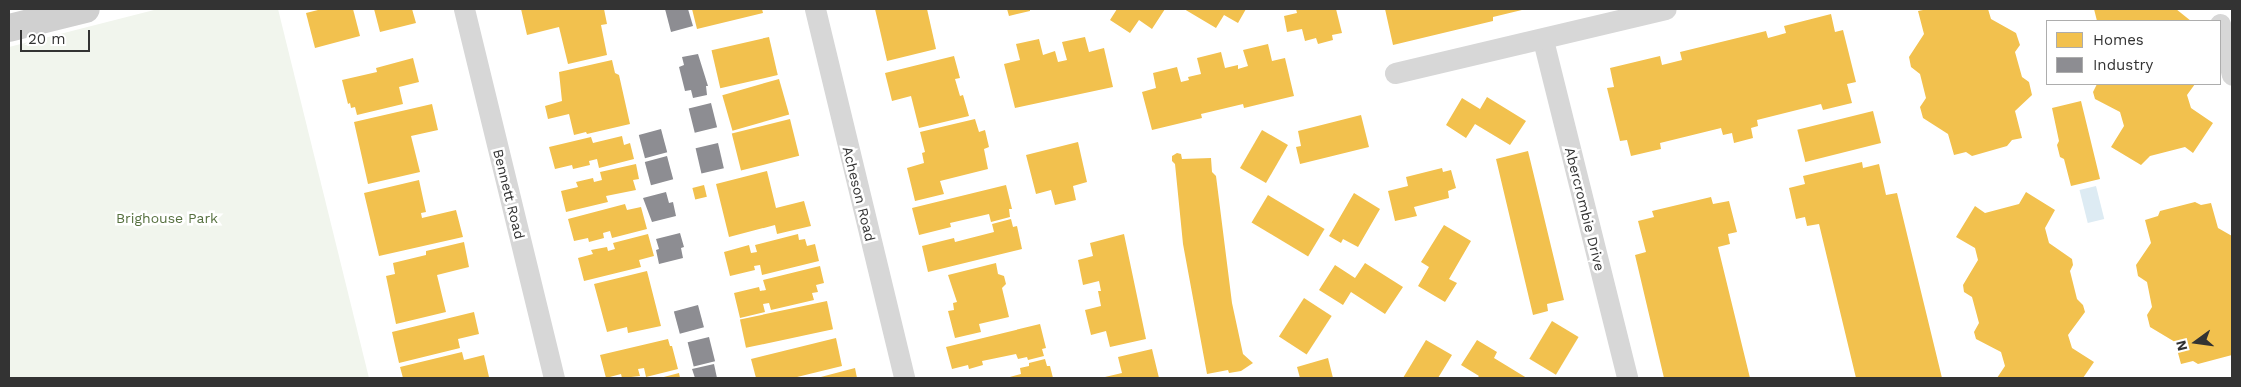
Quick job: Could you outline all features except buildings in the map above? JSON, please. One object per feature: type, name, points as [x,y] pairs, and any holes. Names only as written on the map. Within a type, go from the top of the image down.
[{"type":"main road","points":[[9,28],[86,9]]},
{"type":"street","name":"Bennett Road","points":[[464,9],[554,378]]},
{"type":"street","name":"Acheson Road","points":[[815,9],[904,378]]},
{"type":"street","points":[[1395,73],[1543,40],[1666,9]]},
{"type":"street","points":[[2221,31],[2232,75]]},
{"type":"street","name":"Abercrombie Drive","points":[[1543,40],[1626,378]]},
{"type":"green space","name":"Brighouse Park","points":[[158,9],[278,9],[369,378],[9,378],[9,47]]},
{"type":"shaded area","points":[[2096,186],[2104,219],[2088,223],[2080,190]]}]
